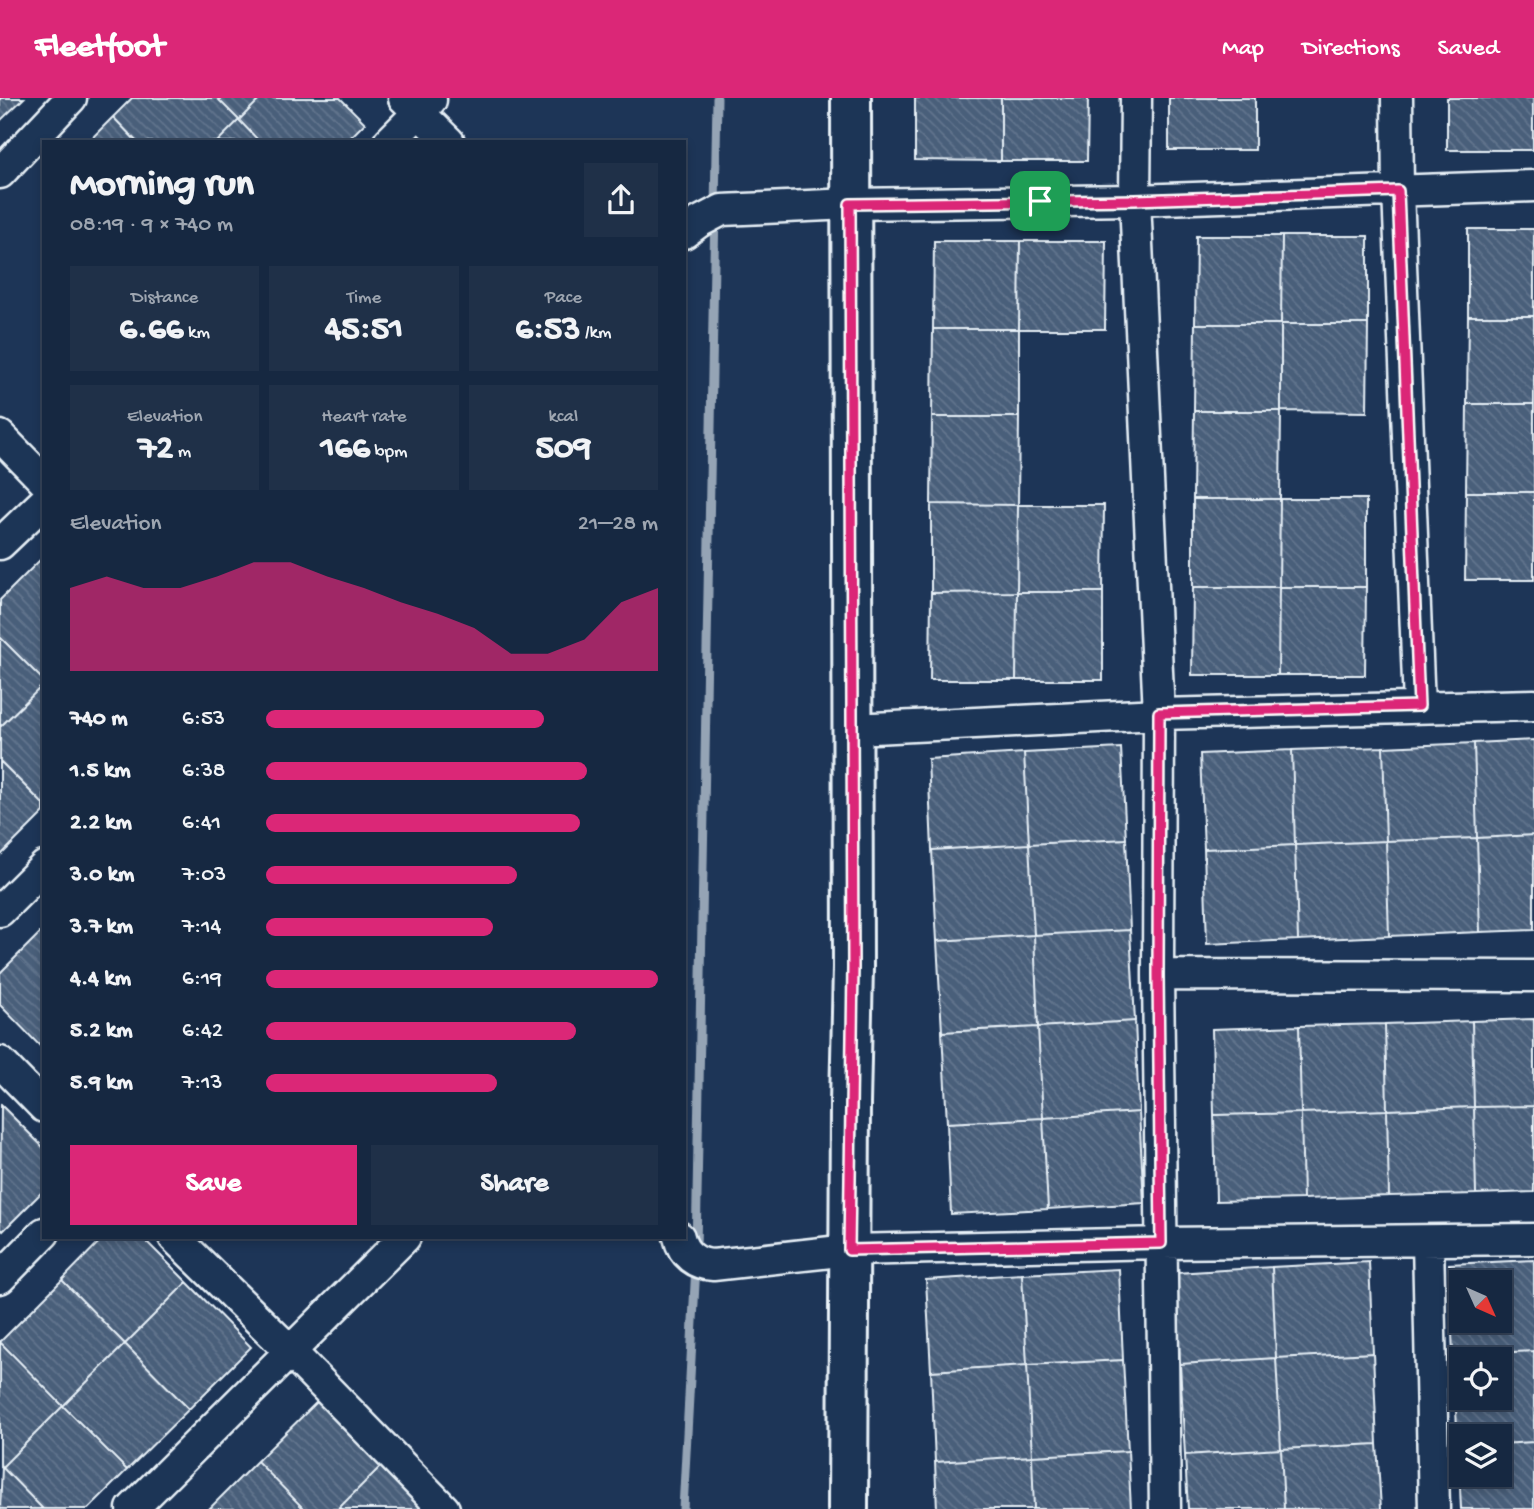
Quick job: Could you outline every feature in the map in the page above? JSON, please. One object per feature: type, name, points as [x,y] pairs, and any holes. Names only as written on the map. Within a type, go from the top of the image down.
[{"type":"main road","points":[[848,1509],[853,967],[851,98]]},
{"type":"street","points":[[0,173],[71,98]]},
{"type":"street","points":[[1136,98],[1135,200],[1159,713],[1158,975],[1165,1509]]},
{"type":"street","points":[[1397,98],[1398,191],[1419,706]]},
{"type":"street","points":[[390,140],[418,103],[447,140]]},
{"type":"street","points":[[686,232],[722,211],[850,204],[1135,200],[1534,186]]},
{"type":"street","points":[[0,436],[42,479]]},
{"type":"street","points":[[0,544],[42,504]]},
{"type":"street","points":[[853,729],[1159,713],[1534,705]]},
{"type":"street","points":[[0,911],[42,869]]},
{"type":"street","points":[[1158,975],[1534,976]]},
{"type":"street","points":[[0,1062],[42,1105]]},
{"type":"street","points":[[0,1278],[42,1235]]},
{"type":"street","points":[[176,1239],[444,1509]]},
{"type":"street","points":[[132,1509],[403,1239]]},
{"type":"street","points":[[681,1239],[688,1254],[700,1264],[713,1265],[849,1250],[1534,1239]]},
{"type":"street","points":[[1429,1242],[1434,1509]]},
{"type":"building","points":[[0,98],[24,98],[0,121]]},
{"type":"building","points":[[132,98],[217,98],[239,120],[219,140],[135,140],[113,117]]},
{"type":"building","points":[[217,98],[261,98],[239,120]]},
{"type":"building","points":[[261,98],[340,98],[365,123],[348,140],[258,140],[239,120]]},
{"type":"building","points":[[915,98],[1001,98],[1001,161],[915,160]]},
{"type":"building","points":[[1001,98],[1088,98],[1087,161],[1001,161]]},
{"type":"building","points":[[1169,98],[1255,98],[1255,150],[1169,150]]},
{"type":"building","points":[[1447,98],[1533,98],[1533,150],[1447,150]]},
{"type":"building","points":[[113,117],[135,140],[90,140]]},
{"type":"building","points":[[239,120],[258,140],[219,140]]},
{"type":"building","points":[[1468,229],[1534,229],[1534,316],[1468,316]]},
{"type":"building","points":[[1196,236],[1282,236],[1281,324],[1195,324]]},
{"type":"building","points":[[1282,236],[1368,236],[1368,324],[1281,324]]},
{"type":"building","points":[[934,241],[1020,241],[1019,329],[933,329]]},
{"type":"building","points":[[1020,241],[1106,241],[1105,329],[1019,329]]},
{"type":"building","points":[[1468,316],[1534,316],[1534,404],[1467,404]]},
{"type":"building","points":[[1195,324],[1281,324],[1281,411],[1194,411]]},
{"type":"building","points":[[1281,324],[1368,324],[1367,412],[1281,411]]},
{"type":"building","points":[[933,329],[1019,329],[1019,417],[932,417]]},
{"type":"building","points":[[1467,404],[1534,404],[1534,492],[1466,492]]},
{"type":"building","points":[[1194,411],[1281,411],[1280,499],[1193,499]]},
{"type":"building","points":[[932,417],[1019,417],[1018,505],[931,504]]},
{"type":"building","points":[[1466,492],[1534,492],[1534,580],[1465,580]]},
{"type":"building","points":[[1193,499],[1280,499],[1279,587],[1193,587]]},
{"type":"building","points":[[1280,499],[1366,499],[1366,587],[1279,587]]},
{"type":"building","points":[[931,504],[1018,505],[1017,592],[931,593]]},
{"type":"building","points":[[1018,505],[1104,505],[1103,592],[1017,592]]},
{"type":"building","points":[[42,558],[42,679],[0,637],[0,600]]},
{"type":"building","points":[[1193,587],[1279,587],[1278,675],[1192,675]]},
{"type":"building","points":[[1279,587],[1366,587],[1365,675],[1278,675]]},
{"type":"building","points":[[1017,592],[1016,680],[930,680],[931,593]]},
{"type":"building","points":[[1017,592],[1103,592],[1103,680],[1016,680]]},
{"type":"building","points":[[0,637],[42,679],[42,686],[0,727]]},
{"type":"building","points":[[42,686],[42,803],[0,761],[0,727]]},
{"type":"building","points":[[1534,740],[1534,835],[1477,838],[1474,743]]},
{"type":"building","points":[[1474,743],[1477,838],[1386,841],[1383,747]]},
{"type":"building","points":[[1383,747],[1386,841],[1295,845],[1292,750]]},
{"type":"building","points":[[1121,748],[1126,839],[1029,844],[1024,753]]},
{"type":"building","points":[[1292,750],[1295,845],[1204,849],[1200,754]]},
{"type":"building","points":[[1024,753],[1029,844],[932,850],[928,759]]},
{"type":"building","points":[[0,761],[42,803],[42,814],[0,856]]},
{"type":"building","points":[[1534,835],[1534,930],[1480,932],[1477,838]]},
{"type":"building","points":[[1477,838],[1480,932],[1389,936],[1386,841]]},
{"type":"building","points":[[1126,839],[1130,930],[1034,935],[1029,844]]},
{"type":"building","points":[[1386,841],[1389,936],[1298,940],[1295,845]]},
{"type":"building","points":[[1029,844],[1034,935],[937,941],[932,850]]},
{"type":"building","points":[[1295,845],[1298,940],[1207,944],[1204,849]]},
{"type":"building","points":[[1130,930],[1135,1021],[1038,1027],[1034,935]]},
{"type":"building","points":[[42,931],[42,1048],[0,1005],[0,973]]},
{"type":"building","points":[[1034,935],[1038,1027],[942,1032],[937,941]]},
{"type":"building","points":[[1534,1019],[1534,1106],[1474,1107],[1472,1021]]},
{"type":"building","points":[[1135,1021],[1139,1112],[1043,1118],[1038,1027]]},
{"type":"building","points":[[1472,1021],[1474,1107],[1387,1110],[1385,1024]]},
{"type":"building","points":[[1385,1024],[1387,1110],[1301,1113],[1299,1026]]},
{"type":"building","points":[[1299,1026],[1301,1113],[1214,1115],[1212,1029]]},
{"type":"building","points":[[1038,1027],[1043,1118],[947,1123],[942,1032]]},
{"type":"building","points":[[1,1105],[42,1146],[42,1192],[3,1231],[0,1228]]},
{"type":"building","points":[[1534,1106],[1534,1192],[1476,1194],[1474,1107]]},
{"type":"building","points":[[1474,1107],[1476,1194],[1389,1196],[1387,1110]]},
{"type":"building","points":[[1387,1110],[1389,1196],[1303,1199],[1301,1113]]},
{"type":"building","points":[[1139,1112],[1144,1203],[1048,1209],[1043,1118]]},
{"type":"building","points":[[1301,1113],[1303,1199],[1216,1201],[1214,1115]]},
{"type":"building","points":[[1043,1118],[1048,1209],[951,1214],[947,1123]]},
{"type":"building","points":[[102,1239],[144,1239],[187,1282],[125,1344],[62,1280]]},
{"type":"building","points":[[1534,1260],[1534,1351],[1512,1352],[1512,1347],[1453,1347],[1452,1334],[1512,1334],[1512,1270],[1449,1270],[1449,1264]]},
{"type":"building","points":[[1369,1262],[1373,1353],[1276,1358],[1272,1267]]},
{"type":"building","points":[[1272,1267],[1276,1358],[1180,1364],[1176,1273]]},
{"type":"building","points":[[1119,1269],[1123,1360],[1027,1365],[1022,1274]]},
{"type":"building","points":[[1022,1274],[1027,1365],[931,1371],[926,1280]]},
{"type":"building","points":[[62,1280],[125,1344],[63,1406],[0,1342]]},
{"type":"building","points":[[187,1282],[251,1347],[189,1409],[125,1344]]},
{"type":"building","points":[[0,1342],[63,1406],[2,1467],[0,1466]]},
{"type":"building","points":[[125,1344],[189,1409],[127,1470],[63,1406]]},
{"type":"building","points":[[1534,1351],[1534,1442],[1512,1443],[1512,1424],[1457,1424],[1456,1410],[1512,1410],[1512,1352]]},
{"type":"building","points":[[1373,1353],[1377,1444],[1281,1449],[1276,1358]]},
{"type":"building","points":[[1276,1358],[1281,1449],[1185,1455],[1180,1364]]},
{"type":"building","points":[[1123,1360],[1128,1451],[1032,1456],[1027,1365]]},
{"type":"building","points":[[1027,1365],[1032,1456],[935,1462],[931,1371]]},
{"type":"building","points":[[319,1400],[383,1464],[338,1509],[304,1509],[257,1461]]},
{"type":"building","points":[[63,1406],[127,1470],[88,1509],[43,1509],[2,1467]]},
{"type":"building","points":[[1534,1442],[1534,1509],[1461,1509],[1460,1487],[1512,1487],[1512,1443]]},
{"type":"building","points":[[1377,1444],[1381,1509],[1284,1509],[1281,1449]]},
{"type":"building","points":[[1281,1449],[1284,1509],[1188,1509],[1185,1455]]},
{"type":"building","points":[[1128,1451],[1131,1509],[1034,1509],[1032,1456]]},
{"type":"building","points":[[1032,1456],[1034,1509],[937,1509],[935,1462]]},
{"type":"building","points":[[257,1461],[304,1509],[209,1509]]},
{"type":"building","points":[[383,1464],[427,1509],[338,1509]]},
{"type":"building","points":[[2,1467],[43,1509],[0,1509]]},
{"type":"waterway","points":[[696,1251],[717,98]]},
{"type":"waterway","points":[[683,1509],[696,1265]]},
{"type":"route","points":[[1398,191],[1419,706],[1159,713],[1161,1243],[849,1250],[853,967],[850,204],[1040,201],[1398,191]]}]
